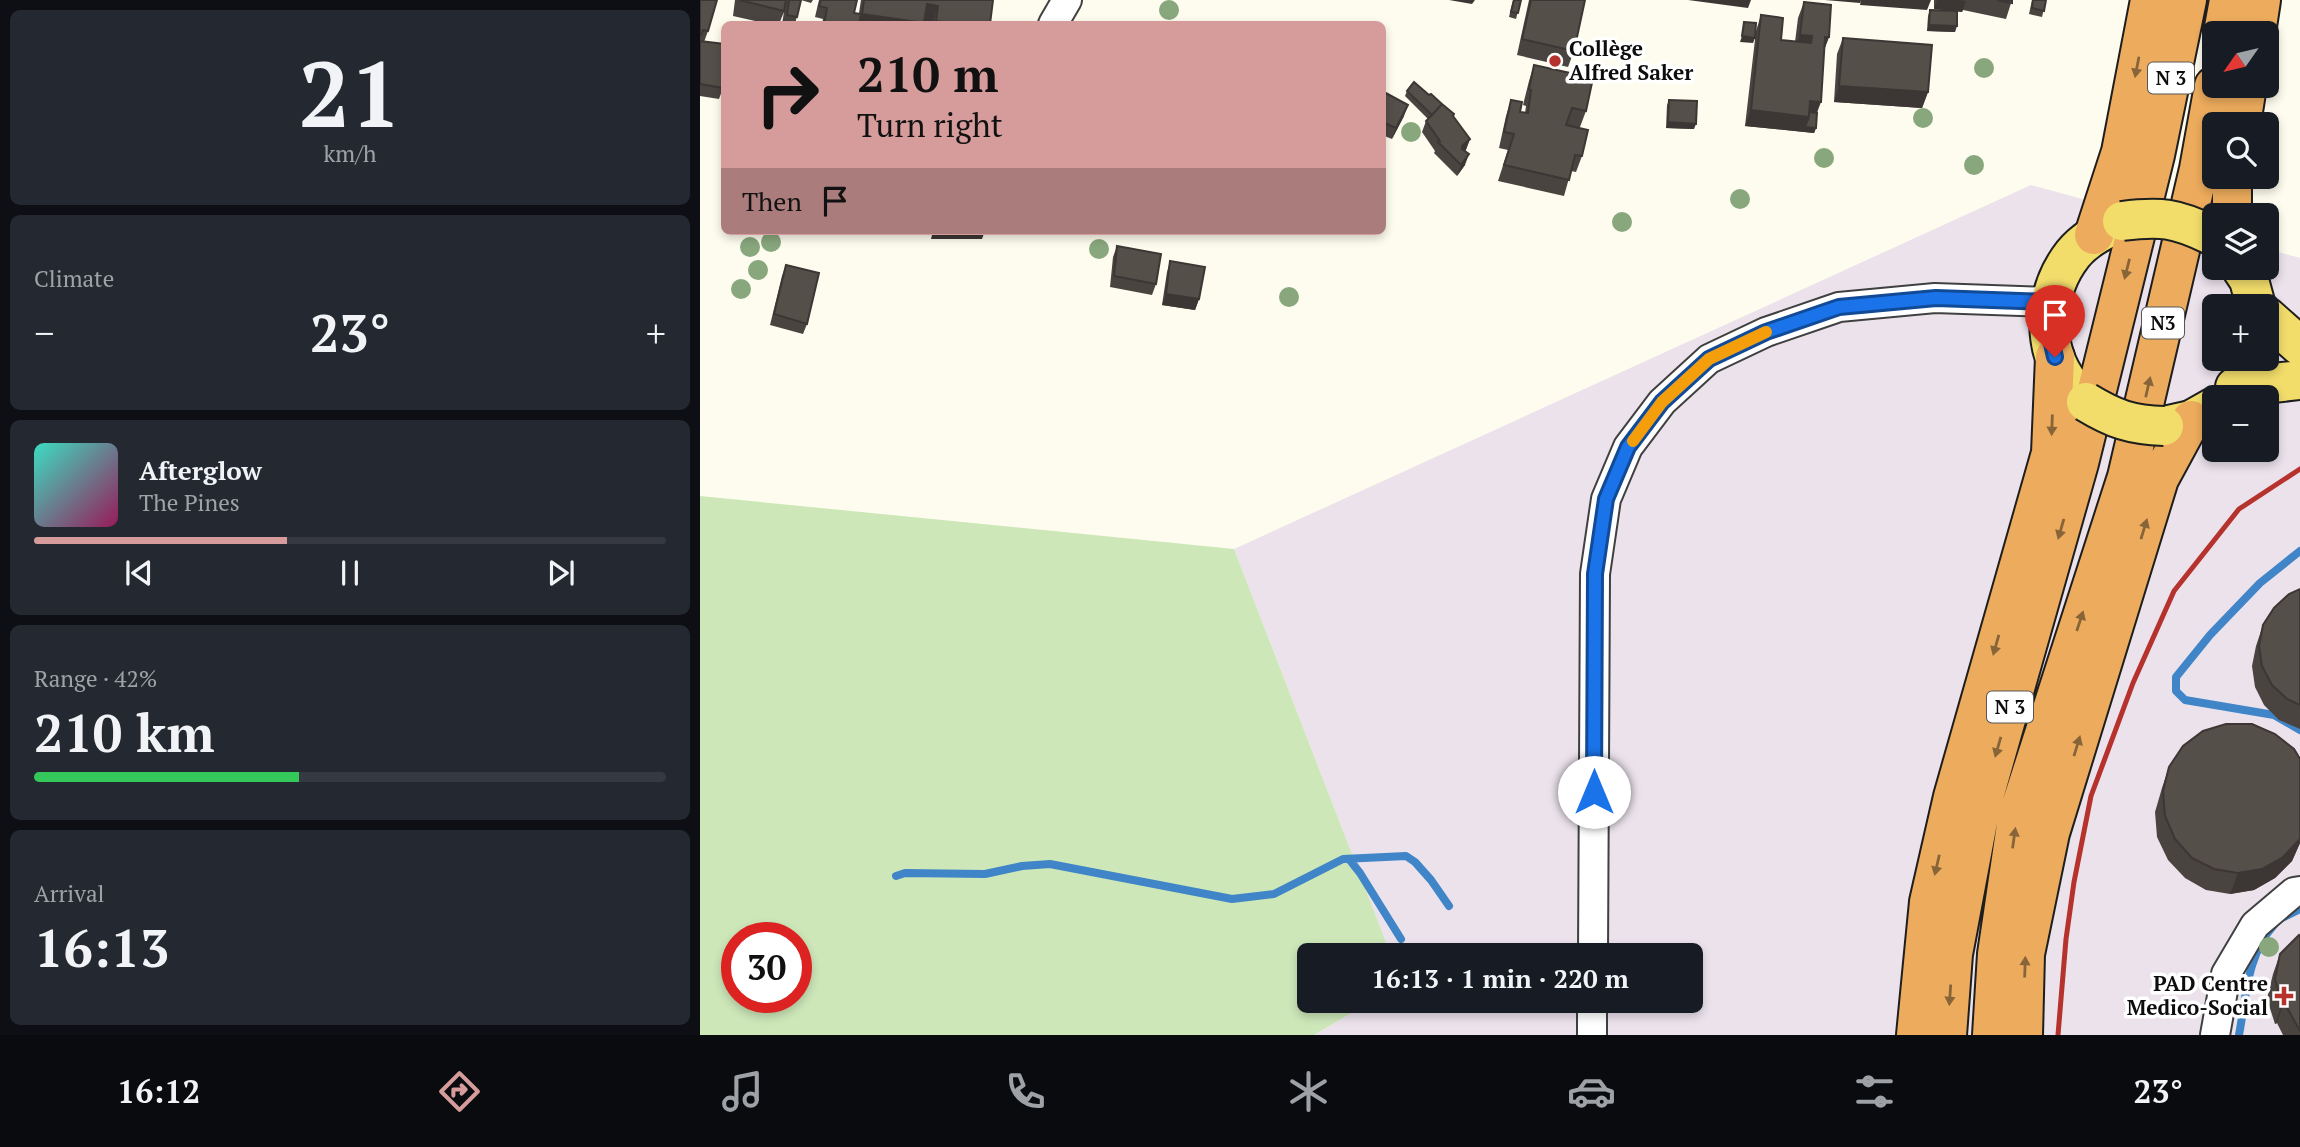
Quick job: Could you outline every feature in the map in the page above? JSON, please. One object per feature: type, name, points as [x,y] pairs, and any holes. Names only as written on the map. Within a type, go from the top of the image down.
[{"type":"highway","points":[[2108,228],[2150,0]]},
{"type":"highway","name":"N 3","points":[[1947,1035],[1953,954],[1980,811],[2079,463],[2155,155],[2187,0]]},
{"type":"highway","points":[[2226,21],[2230,0]]},
{"type":"highway","points":[[2258,21],[2262,0]]},
{"type":"highway","name":"N3","points":[[1992,1035],[1997,954],[2017,818],[2127,477],[2199,169],[2212,98]]},
{"type":"highway","points":[[1916,1035],[1929,902],[1953,797],[2051,453],[2055,357]]},
{"type":"highway","points":[[2023,1035],[2025,954],[2050,833],[2160,479],[2202,416]]},
{"type":"main road","points":[[2202,226],[2153,217],[2108,228],[2074,253],[2059,276],[2050,302],[2049,330],[2055,357],[2068,382],[2087,402],[2110,417],[2136,425],[2202,403]]},
{"type":"main road","points":[[2279,327],[2300,345]]},
{"type":"main road","points":[[2277,385],[2300,380]]},
{"type":"street","points":[[1055,21],[1067,0]]},
{"type":"street","points":[[1593,943],[1595,574],[1606,499],[1628,447],[1662,402],[1709,359],[1766,332],[1839,307],[1936,298],[2050,302]]},
{"type":"street","points":[[2215,1035],[2226,974],[2255,925],[2294,892],[2300,891]]},
{"type":"street","points":[[1592,1013],[1592,1035]]},
{"type":"shaded area","points":[[2031,185],[2202,232],[2202,280],[2279,280],[2279,252],[2300,258],[2300,1035],[1314,1035],[1352,1013],[1703,1013],[1703,943],[1386,943],[1234,549]]},
{"type":"green space","points":[[700,496],[1234,549],[1386,943],[1297,943],[1297,1013],[1352,1013],[1314,1035],[700,1035]]},
{"type":"building","points":[[700,0],[717,0],[708,31],[703,30],[701,35],[700,35]]},
{"type":"building","points":[[739,0],[786,0],[784,11]]},
{"type":"building","points":[[789,0],[801,0],[797,17],[787,15]]},
{"type":"building","points":[[821,0],[857,0],[854,13],[861,14],[860,21],[825,21],[827,8],[819,6]]},
{"type":"building","points":[[864,0],[993,0],[990,21],[936,21],[938,6],[927,4],[924,21],[862,14]]},
{"type":"building","points":[[1514,0],[1521,0],[1518,13],[1511,12]]},
{"type":"building","points":[[1531,0],[1585,0],[1574,51],[1522,39]]},
{"type":"building","points":[[2033,0],[2046,0],[2044,11],[2032,8]]},
{"type":"building","points":[[1804,2],[1831,5],[1829,37],[1825,37],[1821,102],[1810,101],[1809,117],[1751,110],[1761,15],[1783,18],[1781,40],[1811,43],[1812,36],[1800,35]]},
{"type":"building","points":[[1930,10],[1957,11],[1957,26],[1929,25]]},
{"type":"building","points":[[1744,22],[1756,23],[1755,38],[1742,36]]},
{"type":"building","points":[[1843,38],[1932,45],[1928,92],[1839,86]]},
{"type":"building","points":[[700,41],[721,44],[721,88],[700,84]]},
{"type":"building","points":[[1534,65],[1593,78],[1586,111],[1572,108],[1566,125],[1588,130],[1582,156],[1575,155],[1569,180],[1504,165],[1514,134],[1504,132],[1511,100],[1522,102],[1520,112],[1528,113]]},
{"type":"building","points":[[1414,82],[1442,104],[1432,115],[1407,91]]},
{"type":"building","points":[[1386,93],[1408,105],[1396,128],[1386,124]]},
{"type":"building","points":[[1669,100],[1697,101],[1696,124],[1668,122]]},
{"type":"building","points":[[1442,104],[1454,114],[1470,139],[1462,146],[1469,154],[1461,165],[1438,142],[1440,141],[1426,121]]},
{"type":"building","points":[[1809,112],[1817,113],[1816,128],[1805,127]]},
{"type":"building","points":[[1117,246],[1161,254],[1156,284],[1114,276]]},
{"type":"building","points":[[1170,261],[1205,267],[1199,299],[1166,294]]},
{"type":"building","points":[[786,265],[819,273],[807,324],[774,314]]},
{"type":"building","points":[[2300,589],[2300,705],[2287,699],[2272,685],[2262,666],[2259,646],[2263,625],[2274,608],[2289,594]]},
{"type":"building","points":[[2226,724],[2252,724],[2275,734],[2294,749],[2300,759],[2300,839],[2283,857],[2262,869],[2238,873],[2214,869],[2192,858],[2175,839],[2165,816],[2163,791],[2169,767],[2183,746],[2203,731]]},
{"type":"building","points":[[2299,935],[2300,1031],[2284,1002],[2282,1004],[2275,979],[2280,954]]},
{"type":"waterway","points":[[2300,551],[2260,583],[2210,635],[2176,677],[2176,691],[2185,700],[2274,715],[2300,730]]},
{"type":"waterway","points":[[896,876],[905,873],[985,874],[1022,866],[1050,864],[1232,899],[1274,894],[1343,859],[1406,856],[1431,880],[1449,906]]},
{"type":"waterway","points":[[1349,859],[1401,939]]},
{"type":"waterway","points":[[2284,917],[2300,909]]},
{"type":"waterway","points":[[2239,1035],[2253,963],[2258,949],[2274,925]]},
{"type":"railway","points":[[2058,1035],[2066,939],[2091,796],[2133,683],[2174,591],[2239,509],[2300,469]]},
{"type":"slow traffic","points":[[1633,441],[1662,402],[1709,359],[1766,332]]},
{"type":"place","name":"Collège Alfred Saker","points":[[1555,61]]},
{"type":"place","name":"PAD Centre Medico-Social","points":[[2284,996]]},
{"type":"route","points":[[1594,792],[1595,574],[1606,499],[1628,447],[1662,402],[1709,359],[1766,332],[1839,307],[1936,298],[2050,302],[2049,330],[2055,357]]}]
